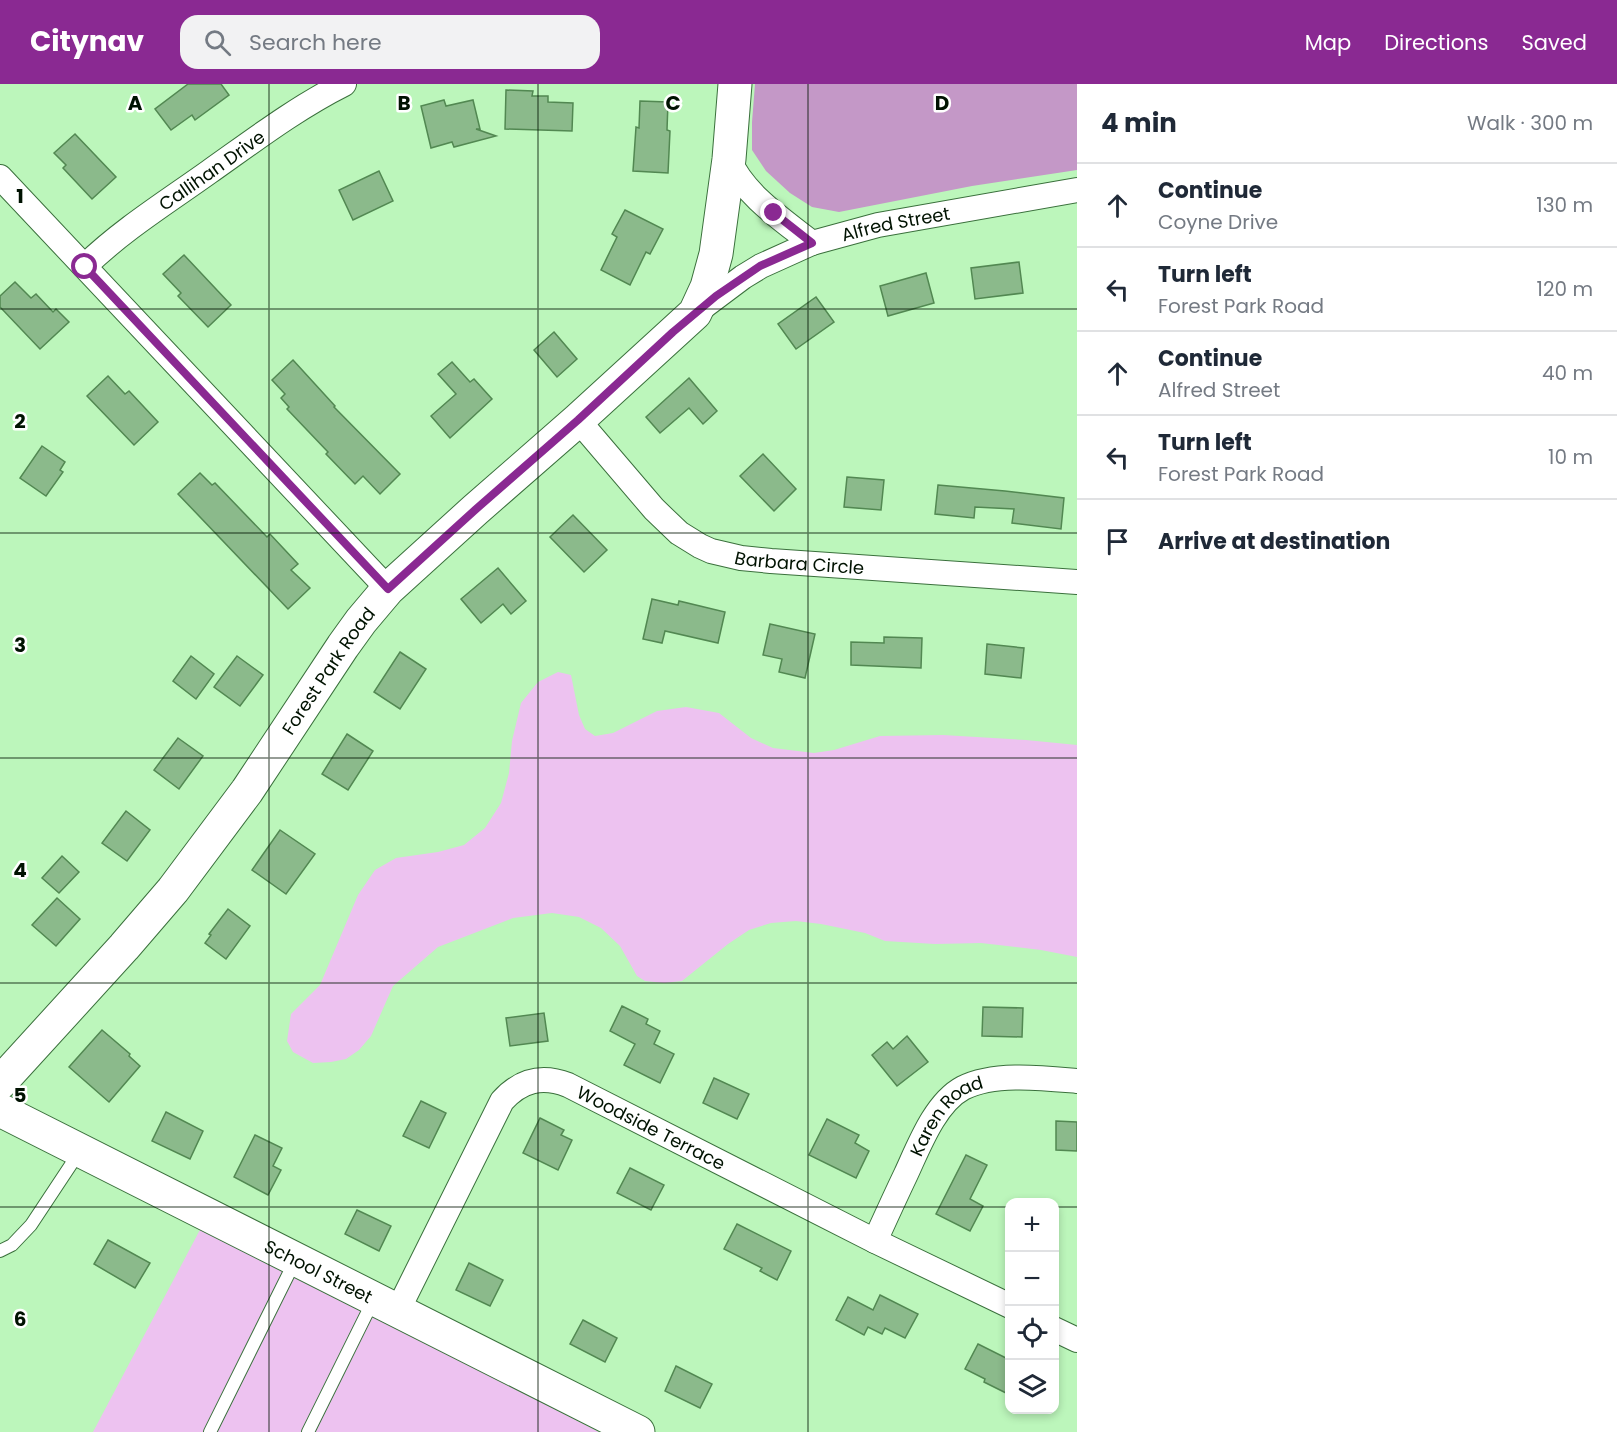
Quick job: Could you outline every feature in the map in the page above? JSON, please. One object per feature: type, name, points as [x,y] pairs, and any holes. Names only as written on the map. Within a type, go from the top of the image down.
[{"type":"street","name":"Callihan Drive","points":[[85,267],[116,238],[161,206],[320,96],[344,84]]},
{"type":"street","name":"Forest Park Road","points":[[0,1083],[173,890],[247,791],[343,646],[388,589],[695,313],[711,276],[716,254],[729,159],[735,84]]},
{"type":"street","points":[[729,159],[736,173],[762,202],[812,243]]},
{"type":"street","points":[[0,177],[388,589]]},
{"type":"street","name":"Alfred Street","points":[[695,313],[743,277],[812,243],[878,225],[1077,190]]},
{"type":"street","name":"Barbara Circle","points":[[578,420],[668,524],[688,540],[711,551],[741,558],[771,561],[1077,582]]},
{"type":"street","name":"Karen Road","points":[[875,1241],[929,1127],[944,1104],[955,1093],[973,1084],[995,1079],[1077,1080]]},
{"type":"street","name":"Woodside Terrace","points":[[386,1304],[502,1101],[515,1088],[532,1081],[542,1080],[568,1085],[875,1241],[1005,1304]]},
{"type":"street","name":"School Street","points":[[0,1110],[639,1432]]},
{"type":"street","points":[[1059,1331],[1077,1340]]},
{"type":"lane","points":[[0,1251],[12,1245],[31,1225],[80,1150]]},
{"type":"lane","points":[[210,1432],[296,1258]]},
{"type":"lane","points":[[308,1432],[386,1304]]},
{"type":"shaded area","points":[[755,84],[1077,84],[1077,170],[972,186],[839,212],[812,207],[790,193],[766,171],[752,150]]},
{"type":"shaded area","points":[[558,672],[571,675],[579,715],[585,729],[595,736],[613,733],[657,711],[686,707],[719,713],[751,738],[773,748],[814,753],[834,750],[880,736],[943,735],[1077,745],[1077,957],[981,943],[935,944],[885,941],[865,933],[796,921],[771,923],[749,930],[682,981],[664,983],[645,981],[637,976],[620,946],[601,928],[579,917],[552,913],[513,918],[438,947],[393,986],[371,1036],[359,1050],[346,1059],[313,1063],[293,1052],[287,1041],[291,1014],[320,985],[358,895],[375,870],[396,858],[438,852],[464,845],[485,828],[501,803],[509,773],[512,741],[521,703],[538,682]]},
{"type":"shaded area","points":[[202,1226],[599,1432],[93,1432]]},
{"type":"building","points":[[188,84],[221,84],[229,95],[195,120],[192,115],[171,130],[155,109]]},
{"type":"building","points":[[506,90],[533,91],[532,96],[548,96],[548,102],[573,103],[572,131],[505,129]]},
{"type":"building","points":[[444,100],[446,106],[473,100],[480,129],[476,129],[496,136],[454,147],[452,142],[431,148],[421,106]]},
{"type":"building","points":[[640,101],[668,102],[667,130],[670,131],[668,173],[633,171]]},
{"type":"building","points":[[75,134],[116,177],[92,199],[63,168],[66,165],[54,153]]},
{"type":"building","points":[[379,171],[393,201],[353,220],[339,190]]},
{"type":"building","points":[[625,210],[663,229],[650,254],[646,252],[630,285],[601,270],[617,237],[612,234]]},
{"type":"building","points":[[184,255],[231,305],[208,327],[178,296],[181,293],[163,274]]},
{"type":"building","points":[[1019,262],[1023,293],[975,299],[971,268]]},
{"type":"building","points":[[926,273],[934,303],[888,316],[880,286]]},
{"type":"building","points":[[15,282],[31,298],[36,294],[53,312],[56,309],[69,322],[40,349],[0,307],[0,296]]},
{"type":"building","points":[[816,297],[834,322],[796,349],[778,324]]},
{"type":"building","points":[[554,332],[577,359],[557,377],[534,350]]},
{"type":"building","points":[[293,360],[334,407],[400,474],[380,494],[363,476],[355,484],[287,409],[289,407],[281,398],[285,394],[272,380]]},
{"type":"building","points":[[452,362],[470,382],[474,379],[492,399],[450,438],[431,416],[456,394],[438,374]]},
{"type":"building","points":[[108,376],[125,394],[129,391],[158,422],[134,445],[87,396]]},
{"type":"building","points":[[689,378],[717,411],[703,424],[689,408],[660,433],[646,417]]},
{"type":"building","points":[[42,446],[65,462],[60,470],[63,472],[46,496],[20,478]]},
{"type":"building","points":[[763,454],[796,489],[774,511],[740,476]]},
{"type":"building","points":[[200,473],[212,485],[215,483],[267,537],[270,534],[298,564],[291,570],[310,588],[288,609],[178,494]]},
{"type":"building","points":[[847,477],[884,480],[881,510],[844,507]]},
{"type":"building","points":[[938,485],[1064,498],[1061,529],[1012,523],[1014,509],[975,507],[974,518],[935,514]]},
{"type":"building","points":[[573,515],[607,550],[584,572],[550,537]]},
{"type":"building","points":[[498,568],[526,601],[511,614],[503,604],[481,623],[461,599]]},
{"type":"building","points":[[652,599],[678,605],[679,601],[725,612],[718,643],[665,631],[662,643],[643,639]]},
{"type":"building","points":[[770,624],[815,634],[805,678],[779,672],[782,659],[763,655]]},
{"type":"building","points":[[884,637],[922,638],[921,668],[851,665],[851,642],[884,643]]},
{"type":"building","points":[[987,644],[1024,648],[1021,678],[985,674]]},
{"type":"building","points":[[400,652],[426,669],[400,709],[374,692]]},
{"type":"building","points":[[191,656],[214,674],[196,699],[173,681]]},
{"type":"building","points":[[237,656],[263,675],[240,706],[214,687]]},
{"type":"building","points":[[347,734],[373,751],[348,790],[322,774]]},
{"type":"building","points":[[178,738],[203,756],[179,789],[154,770]]},
{"type":"building","points":[[126,811],[150,830],[127,861],[102,843]]},
{"type":"building","points":[[280,830],[315,854],[286,894],[252,870]]},
{"type":"building","points":[[62,856],[79,872],[59,893],[42,878]]},
{"type":"building","points":[[57,898],[80,919],[56,946],[32,925]]},
{"type":"building","points":[[228,909],[250,926],[226,959],[205,943]]},
{"type":"building","points":[[622,1006],[648,1019],[646,1024],[660,1031],[654,1044],[674,1054],[660,1083],[624,1065],[635,1044],[610,1031]]},
{"type":"building","points":[[983,1007],[1023,1008],[1022,1037],[982,1036]]},
{"type":"building","points":[[544,1013],[548,1041],[510,1046],[506,1018]]},
{"type":"building","points":[[102,1030],[130,1054],[129,1056],[140,1066],[109,1102],[69,1067]]},
{"type":"building","points":[[907,1036],[928,1062],[897,1086],[872,1055],[887,1042],[893,1049]]},
{"type":"building","points":[[714,1078],[749,1094],[737,1119],[703,1103]]},
{"type":"building","points":[[421,1101],[446,1113],[429,1148],[403,1136]]},
{"type":"building","points":[[166,1112],[203,1131],[190,1159],[152,1141]]},
{"type":"building","points":[[540,1118],[564,1130],[561,1135],[572,1140],[558,1170],[523,1153]]},
{"type":"building","points":[[827,1119],[859,1135],[855,1143],[869,1151],[856,1178],[809,1155]]},
{"type":"building","points":[[1056,1121],[1077,1122],[1077,1151],[1056,1150]]},
{"type":"building","points":[[255,1135],[282,1148],[273,1166],[281,1170],[268,1195],[234,1177]]},
{"type":"building","points":[[966,1155],[987,1165],[970,1199],[983,1206],[970,1231],[936,1214]]},
{"type":"building","points":[[630,1168],[664,1185],[651,1210],[617,1193]]},
{"type":"building","points":[[357,1210],[391,1226],[379,1251],[345,1234]]},
{"type":"building","points":[[737,1224],[791,1251],[777,1280],[760,1271],[762,1268],[724,1249]]},
{"type":"building","points":[[108,1240],[150,1263],[135,1288],[94,1264]]},
{"type":"building","points":[[469,1263],[503,1280],[490,1306],[456,1290]]},
{"type":"building","points":[[880,1295],[918,1314],[905,1338],[885,1328],[882,1334],[868,1327],[864,1335],[836,1320],[848,1297],[873,1310]]},
{"type":"building","points":[[583,1320],[617,1338],[605,1362],[570,1344]]},
{"type":"building","points":[[978,1344],[1005,1358],[1005,1392],[984,1382],[985,1379],[965,1369]]},
{"type":"building","points":[[676,1366],[712,1384],[700,1408],[665,1391]]},
{"type":"route","points":[[85,267],[388,589],[695,313],[726,288],[760,266],[812,243],[774,213]]}]
